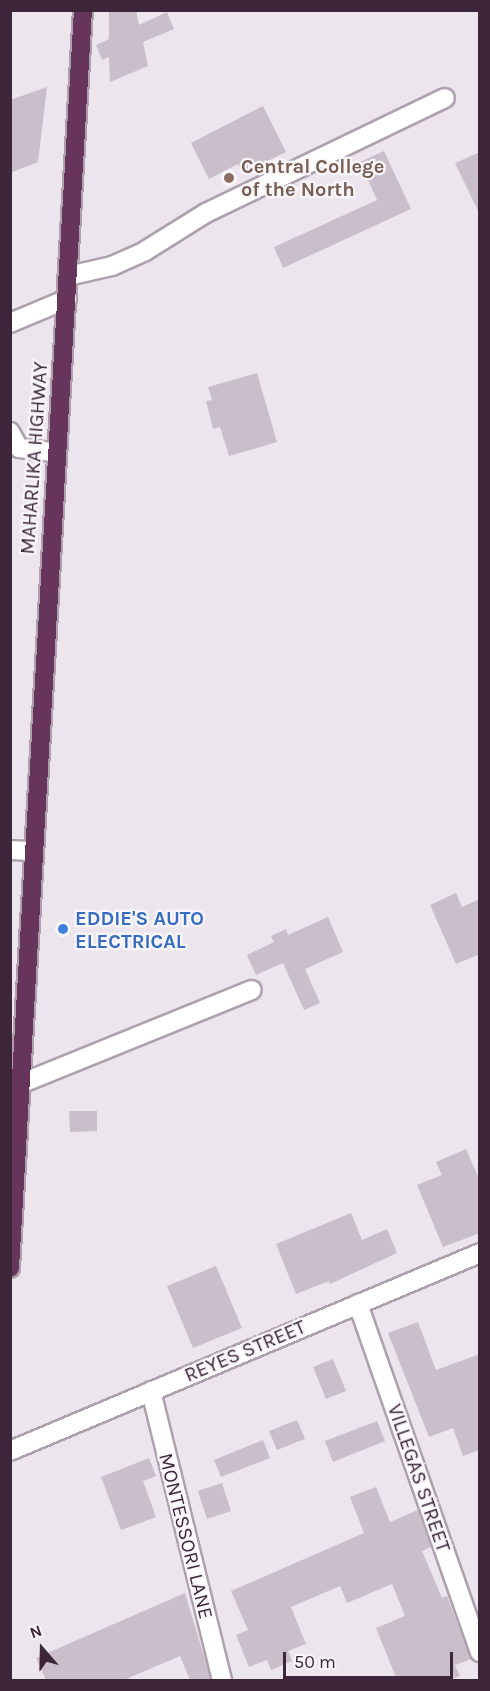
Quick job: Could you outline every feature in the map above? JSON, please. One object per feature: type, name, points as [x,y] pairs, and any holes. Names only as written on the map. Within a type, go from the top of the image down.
[{"type":"highway","name":"MAHARLIKA HIGHWAY","points":[[10,1268],[32,851],[84,10]]},
{"type":"street","points":[[68,276],[112,266],[145,251],[206,213],[445,98]]},
{"type":"street","points":[[10,322],[67,299]]},
{"type":"street","points":[[10,432],[19,448],[57,453]]},
{"type":"street","points":[[10,850],[32,851]]},
{"type":"street","points":[[20,1084],[252,990]]},
{"type":"street","name":"REYES STREET","points":[[10,1451],[480,1253]]},
{"type":"street","name":"VILLEGAS STREET","points":[[358,1304],[480,1652]]},
{"type":"street","name":"MONTESSORI LANE","points":[[151,1391],[222,1680]]},
{"type":"building","points":[[109,10],[136,10],[139,25],[167,12],[174,29],[143,42],[148,66],[110,82],[109,57],[102,60],[96,45],[109,39]]},
{"type":"building","points":[[47,87],[38,162],[10,173],[10,100]]},
{"type":"building","points":[[263,106],[286,152],[243,173],[238,164],[209,179],[191,143]]},
{"type":"building","points":[[384,151],[411,209],[283,268],[274,247],[377,200],[360,162]]},
{"type":"building","points":[[480,152],[480,215],[455,163]]},
{"type":"building","points":[[257,373],[277,442],[229,456],[220,427],[213,429],[206,401],[212,400],[208,387]]},
{"type":"building","points":[[456,893],[462,907],[480,899],[480,954],[456,964],[430,905]]},
{"type":"building","points":[[328,917],[343,952],[305,969],[320,1003],[304,1010],[283,963],[256,975],[247,955],[274,942],[271,936],[286,929],[288,935]]},
{"type":"building","points":[[69,1111],[97,1111],[97,1131],[70,1132]]},
{"type":"building","points":[[466,1149],[480,1181],[480,1233],[443,1247],[417,1185],[442,1175],[436,1162]]},
{"type":"building","points":[[351,1213],[362,1240],[387,1229],[397,1253],[330,1284],[329,1281],[296,1294],[276,1244]]},
{"type":"building","points":[[216,1266],[242,1328],[193,1348],[167,1286]]},
{"type":"building","points":[[418,1322],[436,1370],[480,1354],[480,1450],[463,1456],[453,1428],[429,1437],[388,1333]]},
{"type":"building","points":[[333,1359],[346,1391],[326,1399],[313,1367]]},
{"type":"building","points":[[297,1420],[305,1439],[277,1450],[269,1431]]},
{"type":"building","points":[[377,1421],[385,1441],[333,1462],[325,1441]]},
{"type":"building","points":[[263,1440],[270,1458],[221,1477],[214,1460]]},
{"type":"building","points":[[149,1458],[156,1476],[143,1481],[156,1517],[121,1530],[101,1477]]},
{"type":"building","points":[[222,1483],[231,1511],[207,1519],[198,1491]]},
{"type":"building","points":[[376,1487],[390,1522],[418,1510],[431,1547],[422,1551],[442,1598],[447,1596],[471,1659],[455,1665],[460,1676],[449,1680],[397,1680],[376,1628],[405,1616],[392,1584],[347,1603],[340,1586],[291,1607],[306,1644],[288,1651],[292,1661],[271,1670],[267,1660],[249,1667],[236,1635],[248,1630],[231,1591],[364,1533],[350,1497]]},
{"type":"building","points":[[185,1593],[211,1680],[190,1680],[180,1656],[124,1680],[46,1680],[36,1658]]},
{"type":"place","name":"Central College of the North","points":[[229,178]]},
{"type":"place","name":"EDDIE'S AUTO ELECTRICAL","points":[[63,929]]}]
